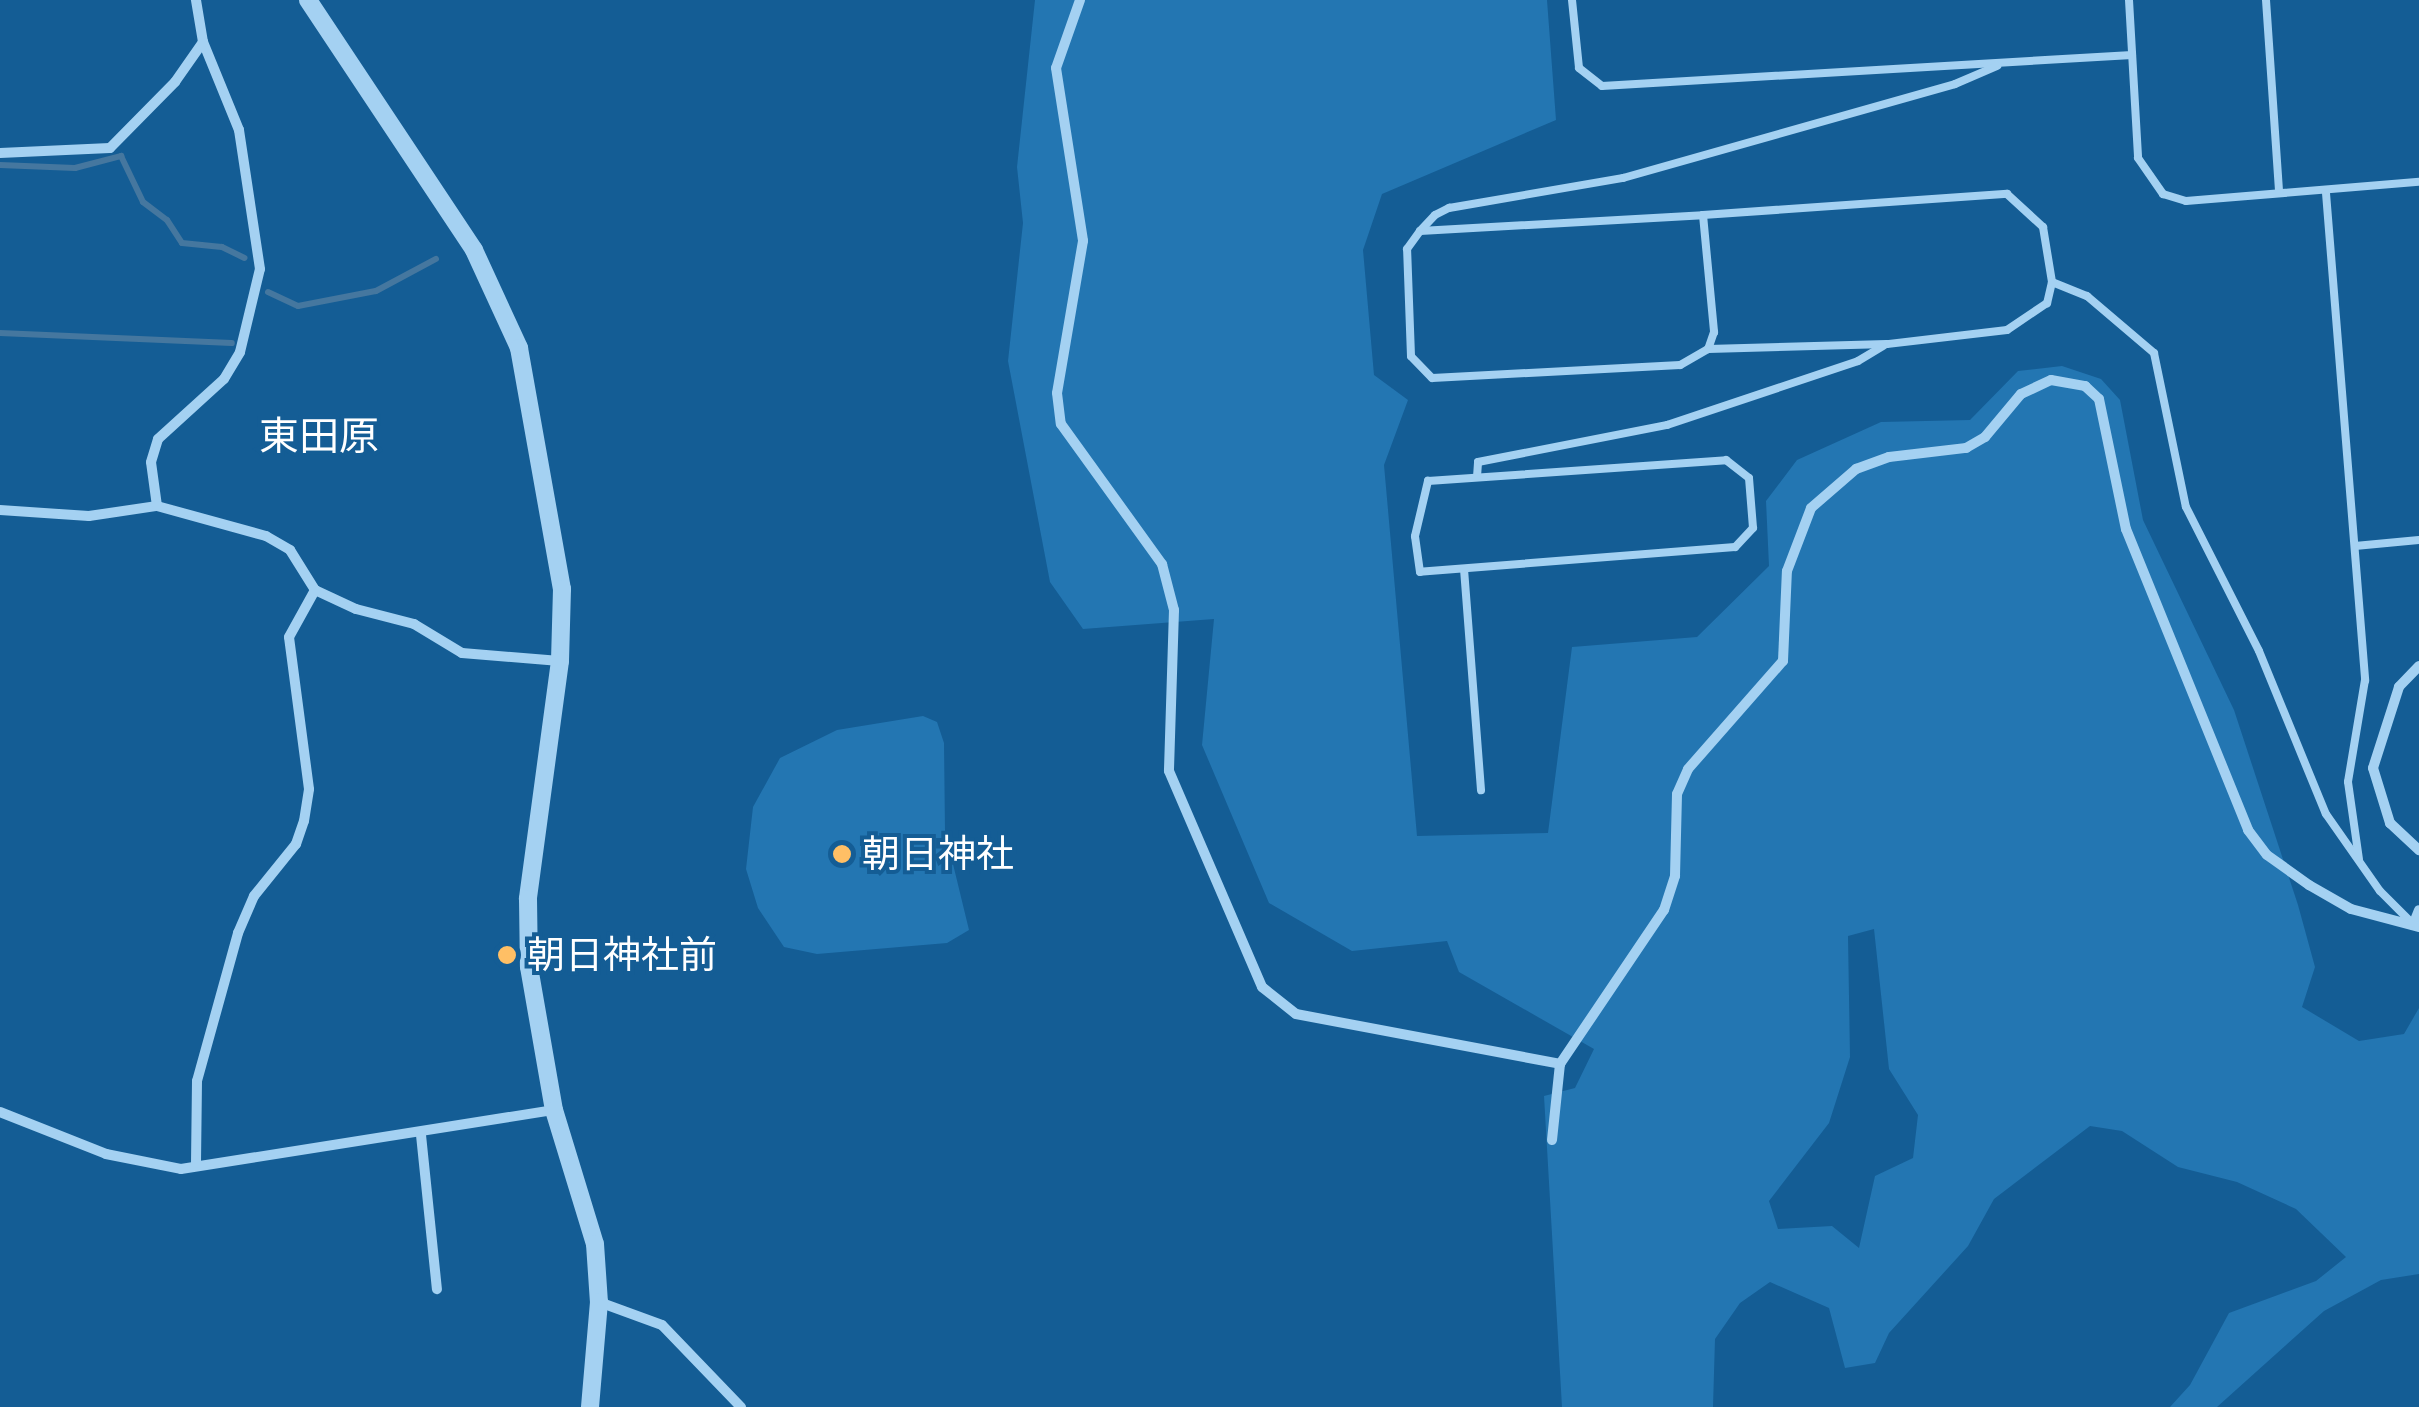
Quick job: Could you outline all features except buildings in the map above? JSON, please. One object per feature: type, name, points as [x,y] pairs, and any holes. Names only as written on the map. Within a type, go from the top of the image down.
[{"type":"street","points":[[157,506],[151,462],[158,439],[224,379],[240,352],[260,269],[238,130],[204,42],[196,0]]},
{"type":"street","points":[[308,0],[474,250],[519,348],[562,589],[560,660],[527,936],[554,1110],[586,1206],[599,1302],[590,1407]]},
{"type":"street","points":[[1080,0],[1056,68],[1083,241],[1057,393],[1060,424],[1162,564],[1175,628],[1169,771],[1262,987],[1296,1014],[1560,1064]]},
{"type":"street","points":[[0,153],[110,148],[144,118],[204,42]]},
{"type":"street","points":[[1552,1140],[1560,1064],[1664,910],[1676,876],[1678,794],[1688,769],[1783,662],[1787,571],[1811,508],[1856,469],[1890,457],[1966,448],[2020,394],[2050,380],[2068,380],[2099,399],[2126,529],[2248,830],[2267,855],[2351,908],[2416,926],[2419,910]]},
{"type":"street","points":[[0,510],[89,516],[157,506],[266,536],[290,550],[315,590],[356,610],[414,624],[462,653],[560,660]]},
{"type":"street","points":[[196,1163],[197,1082],[238,933],[254,896],[296,844],[304,821],[309,789],[290,637],[315,590]]},
{"type":"street","points":[[2419,666],[2400,687],[2373,768],[2390,823],[2419,850]]},
{"type":"street","points":[[0,1112],[106,1154],[181,1169],[196,1163],[420,1135],[554,1110]]},
{"type":"street","points":[[420,1135],[437,1289]]},
{"type":"street","points":[[599,1302],[662,1325],[741,1407]]},
{"type":"lane","points":[[1572,0],[1579,68],[1602,86],[1998,66],[2132,55]]},
{"type":"lane","points":[[2129,0],[2138,158],[2164,194],[2186,201],[2419,182]]},
{"type":"lane","points":[[2266,0],[2279,192]]},
{"type":"lane","points":[[1420,232],[2007,194],[2044,227],[2052,282],[2048,303],[2007,330],[1887,344],[1708,349],[1680,366],[1432,378],[1412,356],[1404,274],[1406,248],[1420,232],[1449,208],[1623,178],[1998,66]]},
{"type":"lane","points":[[2326,192],[2365,680],[2348,782],[2360,864]]},
{"type":"lane","points":[[1703,215],[1714,332],[1708,349]]},
{"type":"lane","points":[[2052,282],[2087,296],[2154,353],[2186,507],[2259,651],[2326,814],[2360,864],[2416,926]]},
{"type":"lane","points":[[1477,478],[1478,462],[1667,425],[1858,361],[1887,344]]},
{"type":"lane","points":[[1726,460],[1749,478],[1753,528],[1734,547],[1420,572],[1415,536],[1428,481],[1477,478],[1726,460]]},
{"type":"lane","points":[[2356,546],[2419,540]]},
{"type":"lane","points":[[1464,569],[1481,790]]},
{"type":"shaded area","points":[[1035,0],[1547,0],[1556,120],[1382,194],[1363,250],[1374,375],[1408,400],[1384,465],[1417,836],[1548,833],[1572,647],[1697,637],[1769,566],[1766,501],[1797,460],[1881,422],[1970,420],[2018,371],[2062,366],[2101,379],[2120,400],[2143,520],[2234,710],[2298,905],[2315,967],[2302,1007],[2359,1041],[2404,1034],[2419,1008],[2419,1274],[2381,1280],[2324,1311],[2217,1407],[2170,1407],[2190,1385],[2229,1313],[2316,1281],[2346,1257],[2296,1209],[2237,1182],[2178,1167],[2122,1131],[2090,1126],[1994,1199],[1968,1246],[1889,1333],[1875,1363],[1845,1368],[1829,1308],[1770,1282],[1740,1303],[1715,1339],[1713,1407],[1562,1407],[1544,1096],[1575,1088],[1594,1049],[1459,972],[1447,941],[1352,951],[1269,903],[1202,745],[1214,619],[1083,629],[1050,582],[1008,361],[1023,223],[1017,167]],"holes":[[[1874,929],[1889,1069],[1918,1115],[1913,1158],[1875,1176],[1859,1248],[1832,1226],[1778,1229],[1769,1201],[1829,1123],[1850,1057],[1848,936]]]},
{"type":"shaded area","points":[[923,716],[937,722],[944,743],[945,831],[969,930],[947,943],[817,954],[784,947],[758,908],[746,869],[753,807],[780,758],[837,730]]},
{"type":"waterway","points":[[0,165],[75,168],[121,156],[143,202],[167,220],[182,243],[222,247],[245,258]]},
{"type":"waterway","points":[[268,292],[298,306],[376,291],[436,259]]},
{"type":"waterway","points":[[0,333],[232,343]]},
{"type":"place","name":"朝日神社","points":[[842,854]]},
{"type":"place","name":"朝日神社前","points":[[507,955]]},
{"type":"district","name":"東田原","points":[[319,436]]}]
